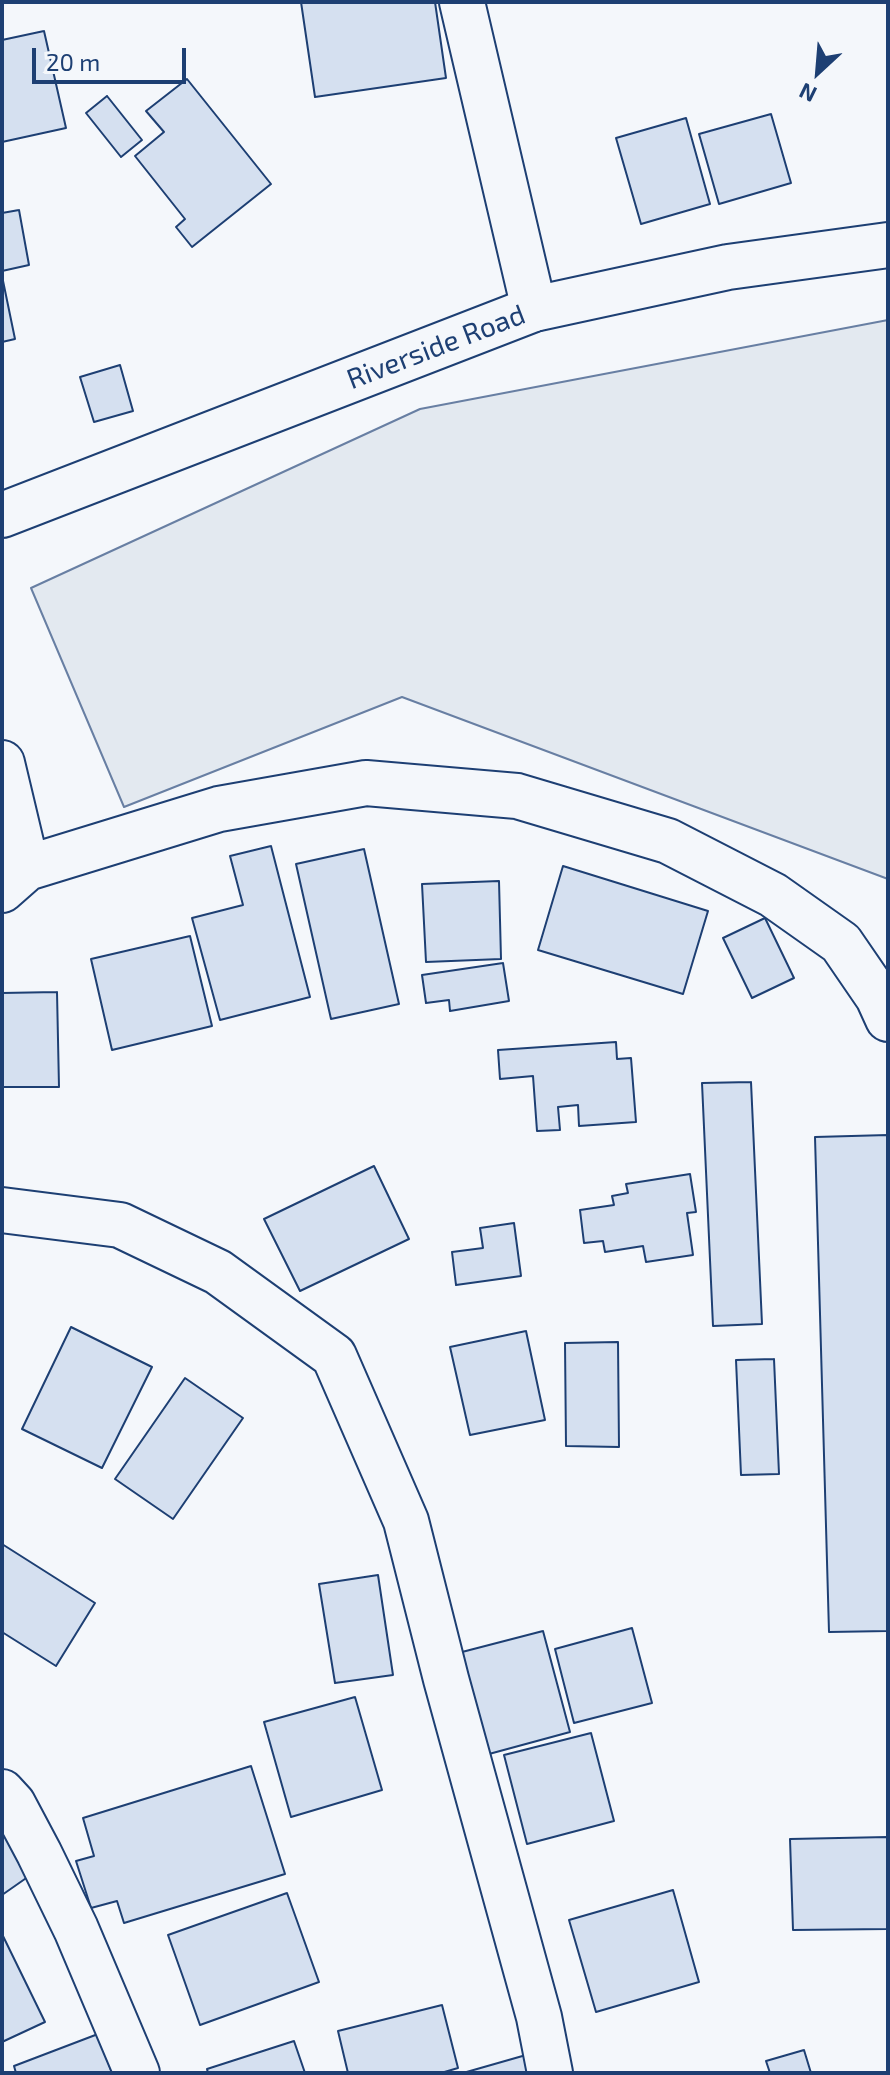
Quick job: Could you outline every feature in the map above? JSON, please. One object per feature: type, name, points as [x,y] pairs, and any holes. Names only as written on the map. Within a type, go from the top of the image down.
[{"type":"street","points":[[462,2],[534,309]]},
{"type":"street","name":"Riverside Road","points":[[2,515],[534,309],[728,267],[888,245]]},
{"type":"street","points":[[2,763],[14,879],[219,809],[366,783],[517,796],[668,841],[773,895],[841,943],[878,997],[888,1019]]},
{"type":"street","points":[[2,1210],[120,1225],[218,1272],[334,1356],[406,1521],[539,2017],[550,2073]]},
{"type":"street","points":[[2,1792],[13,1804],[76,1929],[137,2073]]},
{"type":"shaded area","points":[[888,320],[888,879],[402,697],[124,807],[31,588],[420,409]]},
{"type":"building","points":[[301,2],[435,2],[446,78],[315,97]]},
{"type":"building","points":[[44,31],[66,128],[2,142],[2,40]]},
{"type":"building","points":[[187,79],[271,184],[192,247],[176,227],[185,219],[135,156],[164,132],[146,111]]},
{"type":"building","points":[[107,96],[142,140],[121,157],[86,113]]},
{"type":"building","points":[[771,114],[791,183],[719,204],[699,134]]},
{"type":"building","points":[[686,118],[710,204],[641,224],[616,138]]},
{"type":"building","points":[[19,210],[29,265],[2,271],[2,213]]},
{"type":"building","points":[[2,276],[15,339],[2,342]]},
{"type":"building","points":[[120,365],[133,411],[94,422],[80,377]]},
{"type":"building","points":[[271,846],[310,997],[220,1020],[192,918],[243,905],[230,856]]},
{"type":"building","points":[[364,849],[399,1004],[331,1019],[296,864]]},
{"type":"building","points":[[563,866],[708,911],[683,994],[538,950]]},
{"type":"building","points":[[499,881],[501,959],[426,962],[422,884]]},
{"type":"building","points":[[765,918],[794,978],[752,998],[723,938]]},
{"type":"building","points":[[190,936],[212,1026],[112,1050],[91,959]]},
{"type":"building","points":[[503,963],[509,1001],[450,1011],[449,1000],[426,1003],[422,975]]},
{"type":"building","points":[[57,992],[59,1087],[2,1087],[2,993]]},
{"type":"building","points":[[616,1042],[617,1059],[631,1058],[636,1122],[579,1126],[578,1105],[558,1107],[560,1130],[537,1131],[533,1076],[500,1079],[498,1050]]},
{"type":"building","points":[[751,1082],[762,1324],[713,1326],[702,1083]]},
{"type":"building","points":[[888,1135],[888,1631],[829,1632],[815,1137]]},
{"type":"building","points":[[374,1166],[409,1239],[300,1291],[264,1219]]},
{"type":"building","points":[[690,1174],[696,1212],[687,1213],[693,1255],[646,1262],[643,1246],[605,1252],[603,1241],[584,1243],[580,1210],[614,1205],[612,1196],[628,1193],[626,1184]]},
{"type":"building","points":[[514,1223],[521,1276],[456,1285],[452,1252],[483,1248],[480,1228]]},
{"type":"building","points":[[71,1327],[152,1367],[102,1468],[22,1429]]},
{"type":"building","points":[[526,1331],[545,1420],[470,1435],[450,1347]]},
{"type":"building","points":[[618,1342],[619,1447],[566,1446],[565,1343]]},
{"type":"building","points":[[774,1359],[779,1474],[741,1475],[736,1360]]},
{"type":"building","points":[[185,1378],[243,1418],[173,1519],[115,1479]]},
{"type":"building","points":[[2,1544],[95,1603],[56,1666],[2,1632]]},
{"type":"building","points":[[378,1575],[393,1675],[335,1683],[319,1584]]},
{"type":"building","points":[[632,1628],[652,1703],[574,1723],[555,1649]]},
{"type":"building","points":[[543,1631],[570,1732],[489,1754],[462,1652]]},
{"type":"building","points":[[355,1697],[382,1790],[291,1817],[264,1722]]},
{"type":"building","points":[[591,1733],[614,1821],[527,1844],[504,1755]]},
{"type":"building","points":[[251,1766],[285,1874],[124,1923],[117,1901],[91,1908],[76,1861],[94,1856],[83,1818]]},
{"type":"building","points":[[2,1833],[32,1874],[2,1895]]},
{"type":"building","points":[[888,1837],[888,1929],[793,1930],[790,1839]]},
{"type":"building","points":[[673,1890],[699,1982],[596,2012],[569,1920]]},
{"type":"building","points":[[287,1893],[319,1982],[200,2025],[168,1935]]},
{"type":"building","points":[[2,1934],[45,2022],[2,2042]]},
{"type":"building","points":[[442,2005],[458,2068],[441,2073],[348,2073],[338,2031]]},
{"type":"building","points":[[98,2034],[112,2073],[16,2073],[14,2066]]},
{"type":"building","points":[[294,2041],[305,2073],[208,2073],[207,2069]]},
{"type":"building","points":[[804,2050],[811,2073],[770,2073],[766,2061]]},
{"type":"building","points":[[526,2055],[531,2073],[463,2073]]}]
